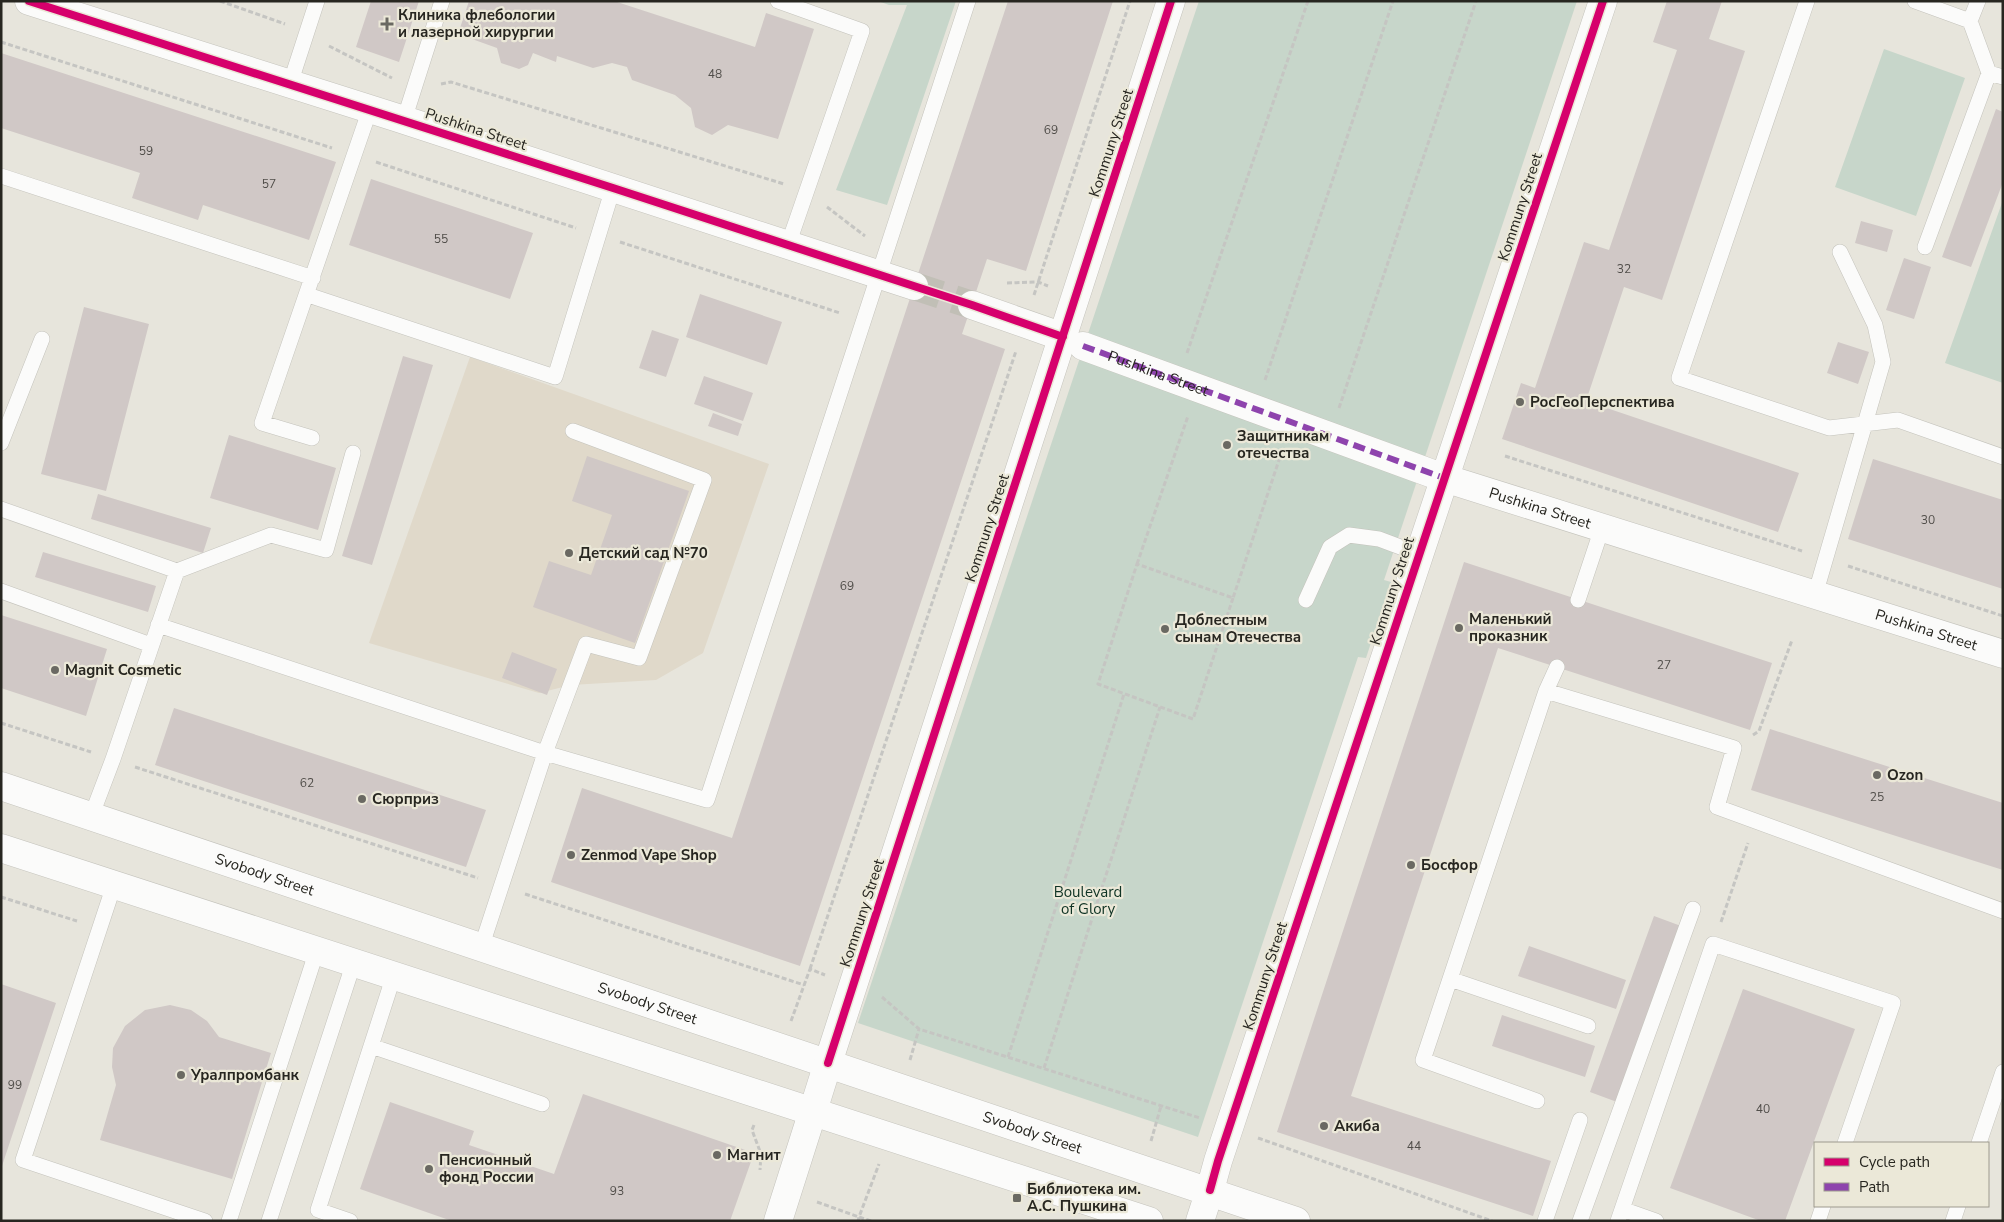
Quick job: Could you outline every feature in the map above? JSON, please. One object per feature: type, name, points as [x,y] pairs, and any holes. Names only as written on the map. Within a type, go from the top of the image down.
[{"type":"street","name":"Pushkina Street","points":[[29,1],[370,109],[788,245],[881,263],[914,286]]},
{"type":"street","name":"Kommuny Street","points":[[778,1221],[828,1063],[1073,342],[1171,1]]},
{"type":"street","name":"Kommuny Street","points":[[1200,1221],[1229,1127],[1603,1]]},
{"type":"street","name":"Pushkina Street","points":[[972,304],[1444,478],[2003,654]]},
{"type":"street","name":"Svobody Street","points":[[1,786],[481,948],[1210,1190],[1296,1221]]},
{"type":"street","points":[[1,848],[1149,1221]]},
{"type":"lane","points":[[290,84],[317,1]]},
{"type":"lane","points":[[404,120],[442,1]]},
{"type":"lane","points":[[778,1],[862,31],[788,245]]},
{"type":"lane","points":[[158,625],[545,753],[707,800],[862,320],[968,1]]},
{"type":"lane","points":[[1807,1],[1678,378],[1829,428],[1898,420],[2003,457]]},
{"type":"lane","points":[[1915,1],[1970,21],[1996,75],[1924,247]]},
{"type":"lane","points":[[1970,21],[1978,1]]},
{"type":"lane","points":[[312,438],[262,423],[308,295],[370,109]]},
{"type":"lane","points":[[1,176],[313,278]]},
{"type":"lane","points":[[308,295],[555,378],[613,188]]},
{"type":"lane","points":[[1815,595],[1883,362],[1875,325],[1840,252]]},
{"type":"lane","points":[[1,443],[42,340]]},
{"type":"lane","points":[[481,948],[545,753],[586,644],[639,658],[704,480],[573,431]]},
{"type":"lane","points":[[1,509],[177,570],[271,535],[326,550],[353,452]]},
{"type":"lane","points":[[1578,600],[1602,528]]},
{"type":"lane","points":[[1306,600],[1330,547],[1349,535],[1379,539],[1419,554]]},
{"type":"lane","points":[[91,817],[113,759],[150,645],[177,570]]},
{"type":"lane","points":[[1,591],[150,645]]},
{"type":"lane","points":[[1537,1101],[1423,1060],[1546,691],[1556,667]]},
{"type":"lane","points":[[1546,691],[1734,748],[1717,807],[2003,911]]},
{"type":"lane","points":[[114,885],[22,1160],[205,1221]]},
{"type":"lane","points":[[1580,1221],[1693,909]]},
{"type":"lane","points":[[1656,1221],[1620,1215],[1713,944],[1893,1004],[1845,1142]]},
{"type":"lane","points":[[229,1221],[317,950]]},
{"type":"lane","points":[[269,1221],[354,962]]},
{"type":"lane","points":[[350,1221],[318,1210],[394,975]]},
{"type":"lane","points":[[1450,979],[1588,1026]]},
{"type":"lane","points":[[371,1046],[542,1104]]},
{"type":"lane","points":[[1979,1142],[2003,1072]]},
{"type":"lane","points":[[1544,1221],[1580,1120]]},
{"type":"lane","points":[[1818,1221],[1823,1207]]},
{"type":"lane","points":[[1953,1221],[1958,1207]]},
{"type":"path","points":[[220,1],[277,21],[306,34],[414,88],[451,82],[807,191],[881,263]]},
{"type":"path","points":[[810,969],[1025,324],[1130,1]]},
{"type":"path","points":[[1292,422],[1193,719],[1098,684],[1137,564],[1188,384],[1308,1]]},
{"type":"path","points":[[1255,408],[1393,1]]},
{"type":"path","points":[[1330,436],[1476,1]]},
{"type":"path","points":[[1,42],[333,149]]},
{"type":"path","points":[[354,156],[862,320]]},
{"type":"path","points":[[1505,456],[2003,616]]},
{"type":"path","points":[[1137,564],[1233,598]]},
{"type":"path","points":[[1734,748],[1759,731],[1792,640]]},
{"type":"path","points":[[1008,1057],[1124,694]]},
{"type":"path","points":[[1044,1068],[1160,707]]},
{"type":"path","points":[[1,723],[804,985]]},
{"type":"path","points":[[1713,944],[1756,821]]},
{"type":"path","points":[[1,897],[100,928]]},
{"type":"path","points":[[1229,1127],[1492,1221]]},
{"type":"shaded area","name":"Детский сад №70","points":[[470,357],[769,464],[703,653],[656,680],[571,685],[539,693],[369,643]]},
{"type":"green space","points":[[878,1],[956,1],[887,205],[836,190],[907,5],[889,5]]},
{"type":"green space","name":"Boulevard of Glory","points":[[1199,1],[1577,1],[1384,580],[1391,582],[1366,658],[1358,657],[1198,1137],[858,1023]]},
{"type":"green space","points":[[1884,49],[1965,78],[1916,216],[1835,187]]},
{"type":"green space","points":[[2003,200],[2003,383],[1945,363]]},
{"type":"building","points":[[371,1],[419,1],[399,62],[356,47]]},
{"type":"building","points":[[469,1],[614,1],[755,47],[766,13],[814,29],[778,139],[728,125],[712,135],[695,127],[691,108],[675,95],[632,80],[627,67],[612,63],[593,68],[557,56],[556,62],[533,53],[528,65],[519,69],[501,63],[497,48],[458,34]]},
{"type":"building","points":[[1008,1],[1113,1],[1026,271],[987,259],[962,334],[1005,349],[800,966],[551,882],[582,788],[732,838]]},
{"type":"building","points":[[1667,1],[1722,1],[1709,39],[1745,51],[1662,300],[1624,287],[1586,401],[1799,473],[1778,532],[1502,439],[1521,383],[1535,388],[1584,242],[1609,250],[1677,50],[1653,42]]},
{"type":"building","points":[[1,53],[336,162],[309,240],[203,205],[198,220],[132,198],[140,173],[1,128]]},
{"type":"building","points":[[1996,109],[2003,112],[2003,182],[1971,267],[1942,257]]},
{"type":"building","points":[[371,179],[533,233],[510,299],[349,245]]},
{"type":"building","points":[[1861,221],[1893,230],[1887,252],[1855,243]]},
{"type":"building","points":[[1904,258],[1931,267],[1914,319],[1886,310]]},
{"type":"building","points":[[700,294],[782,322],[767,365],[686,337]]},
{"type":"building","points":[[84,307],[149,324],[106,491],[41,474]]},
{"type":"building","points":[[652,330],[679,339],[666,377],[639,368]]},
{"type":"building","points":[[1838,342],[1869,352],[1858,384],[1827,373]]},
{"type":"building","points":[[403,356],[433,365],[372,565],[342,556]]},
{"type":"building","points":[[704,376],[753,393],[743,421],[694,404]]},
{"type":"building","points":[[713,413],[742,424],[738,436],[708,426]]},
{"type":"building","points":[[229,435],[336,468],[318,530],[210,498]]},
{"type":"building","points":[[587,456],[689,491],[635,643],[533,607],[549,561],[591,575],[612,515],[572,501]]},
{"type":"building","points":[[1873,459],[2003,500],[2003,589],[1848,539]]},
{"type":"building","points":[[98,494],[211,528],[203,553],[91,519]]},
{"type":"building","points":[[43,552],[156,586],[148,612],[35,577]]},
{"type":"building","points":[[1464,562],[1772,663],[1750,730],[1498,648],[1351,1096],[1551,1161],[1533,1216],[1277,1132]]},
{"type":"building","points":[[1,615],[107,649],[86,716],[1,688]]},
{"type":"building","points":[[512,652],[557,669],[547,695],[502,678]]},
{"type":"building","points":[[174,708],[486,810],[466,867],[155,765]]},
{"type":"building","points":[[1770,729],[2003,803],[2003,870],[1751,790]]},
{"type":"building","points":[[1654,916],[1681,926],[1617,1102],[1590,1092]]},
{"type":"building","points":[[1529,946],[1626,980],[1616,1009],[1518,976]]},
{"type":"building","points":[[1,984],[56,1003],[2,1166],[1,1165]]},
{"type":"building","points":[[1743,989],[1855,1029],[1785,1221],[1761,1221],[1670,1188]]},
{"type":"building","points":[[170,1005],[191,1010],[207,1021],[219,1037],[271,1053],[232,1179],[100,1140],[116,1085],[112,1067],[113,1048],[125,1026],[145,1010]]},
{"type":"building","points":[[1502,1015],[1595,1046],[1585,1077],[1492,1046]]},
{"type":"building","points":[[583,1094],[754,1153],[730,1221],[452,1221],[360,1189],[390,1102],[474,1131],[469,1145],[554,1174]]},
{"type":"tunnel","points":[[914,286],[972,305]]},
{"type":"marked path","points":[[1083,346],[1444,478]]},
{"type":"cycle path","points":[[29,1],[613,188],[972,305],[1063,337]]},
{"type":"cycle path","points":[[828,1063],[1171,1]]},
{"type":"cycle path","points":[[1210,1190],[1218,1161],[1603,1]]},
{"type":"place","name":"Клиника флебологии и лазерной хирургии","points":[[387,24]]},
{"type":"place","name":"РосГеоПерспектива","points":[[1520,402]]},
{"type":"place","name":"Защитникам отечества","points":[[1227,445]]},
{"type":"place","name":"Детский сад №70","points":[[569,553]]},
{"type":"place","name":"Маленький проказник","points":[[1459,628]]},
{"type":"place","name":"Доблестным сынам Отечества","points":[[1165,629]]},
{"type":"place","name":"Magnit Cosmetic","points":[[55,670]]},
{"type":"place","name":"Ozon","points":[[1877,775]]},
{"type":"place","name":"Сюрприз","points":[[362,799]]},
{"type":"place","name":"Zenmod Vape Shop","points":[[571,855]]},
{"type":"place","name":"Босфор","points":[[1411,865]]},
{"type":"place","name":"Уралпромбанк","points":[[181,1075]]},
{"type":"place","name":"Акиба","points":[[1324,1126]]},
{"type":"place","name":"Магнит","points":[[717,1155]]},
{"type":"place","name":"Пенсионный фонд России","points":[[429,1169]]},
{"type":"place","name":"Библиотека им. А.С. Пушкина","points":[[1017,1198]]}]
